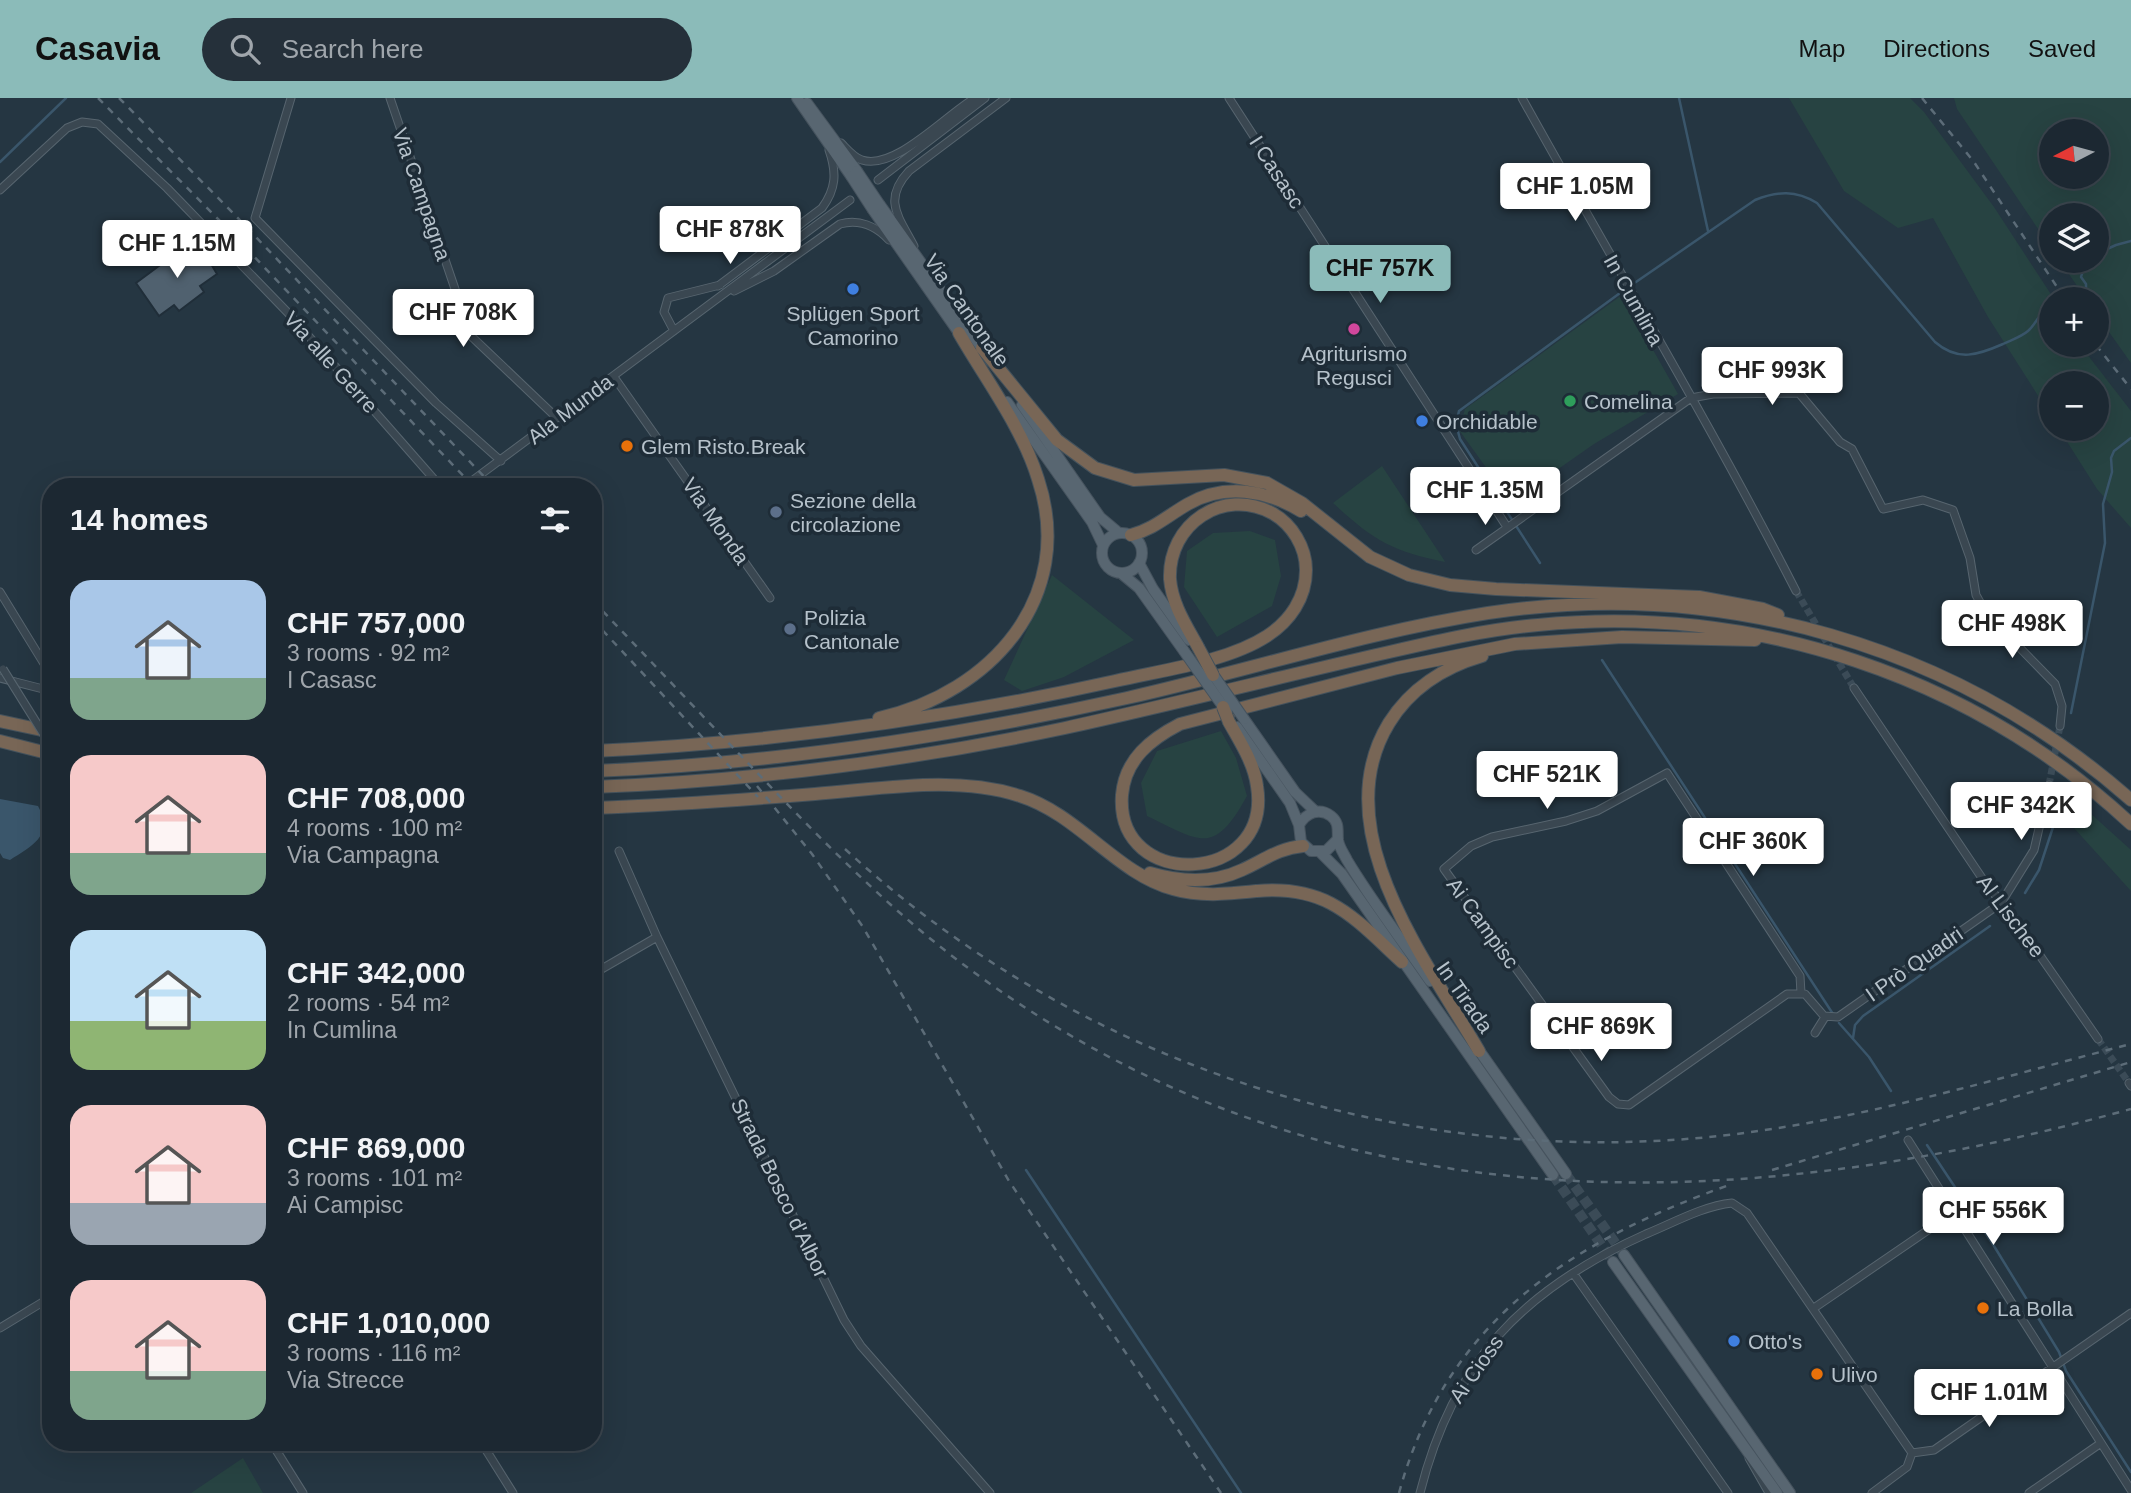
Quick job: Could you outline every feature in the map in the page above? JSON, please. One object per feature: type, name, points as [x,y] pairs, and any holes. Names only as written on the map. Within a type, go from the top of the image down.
[{"type":"highway","points":[[809,734],[900,712],[960,684],[1003,649],[1024,622],[1039,588],[1047,553],[1048,530],[1039,480],[1019,436],[959,333]]},
{"type":"highway","points":[[982,348],[1058,440],[1095,468],[1134,480],[1224,475],[1258,481],[1302,503],[1343,537]]},
{"type":"highway","points":[[1125,534],[1157,526],[1201,498],[1241,491],[1282,501],[1387,567],[1434,582],[1496,589],[1699,597],[1763,609],[1802,625],[1902,658],[1968,688],[2017,715],[2061,744],[2131,800]]},
{"type":"highway","points":[[602,750],[809,734],[908,721],[1025,700],[1167,668],[1250,645],[1284,622],[1296,607],[1305,586],[1306,563],[1300,544],[1290,528],[1273,514],[1250,505],[1226,505],[1201,516],[1181,536],[1171,562],[1172,590],[1192,649],[1213,675]]},
{"type":"highway","points":[[602,771],[694,766],[811,755],[976,730],[1136,695],[1405,630],[1510,610],[1579,604],[1664,604],[1712,609],[1802,625]]},
{"type":"highway","points":[[602,786],[778,775],[954,750],[1103,719],[1449,639],[1536,625],[1603,621],[1669,622],[1735,630],[1798,644],[1874,666],[1971,710],[2046,755],[2131,824]]},
{"type":"highway","points":[[1223,707],[1236,721],[1257,784],[1257,806],[1252,825],[1236,849],[1211,863],[1182,866],[1158,858],[1132,834],[1125,818],[1122,792],[1126,776],[1135,758],[1150,742],[1170,730],[1215,714],[1406,666],[1533,642],[1632,637],[1764,640],[1798,644]]},
{"type":"highway","points":[[1479,1051],[1406,924],[1385,879],[1369,822],[1369,777],[1382,735],[1401,707],[1419,689],[1462,663],[1533,642]]},
{"type":"highway","points":[[0,715],[42,723]]},
{"type":"highway","points":[[0,721],[42,730]]},
{"type":"highway","points":[[0,741],[42,748]]},
{"type":"highway","points":[[602,807],[921,786],[977,786],[1021,796],[1053,810],[1127,864],[1166,887],[1191,894],[1217,895],[1276,890],[1316,895],[1351,914],[1402,961]]},
{"type":"highway","points":[[1127,864],[1164,877],[1202,881],[1234,873],[1274,852],[1303,846]]},
{"type":"main road","name":"Via Cantonale","points":[[797,98],[830,138]]},
{"type":"main road","name":"Via Cantonale","points":[[804,98],[927,280],[959,333],[1092,522],[1103,545]]},
{"type":"main road","name":"Via Cantonale","points":[[927,280],[982,348],[1100,517],[1125,534]]},
{"type":"main road","points":[[1192,649],[1139,588],[1104,564],[1101,553],[1109,537],[1125,534],[1140,545],[1139,563],[1192,649],[1223,707]]},
{"type":"main road","points":[[1122,574],[1133,570],[1139,563]]},
{"type":"main road","points":[[1213,675],[1236,721],[1290,803],[1299,825],[1299,837],[1303,846],[1320,852],[1329,849],[1338,839],[1338,827],[1326,813],[1307,815],[1299,825]]},
{"type":"main road","points":[[1236,721],[1295,792],[1316,812]]},
{"type":"main road","name":"In Tirada","points":[[1338,839],[1350,864],[1566,1174]]},
{"type":"main road","points":[[1320,852],[1336,867],[1553,1175]]},
{"type":"main road","points":[[1624,1255],[1790,1493]]},
{"type":"main road","points":[[1613,1262],[1777,1493]]},
{"type":"street","points":[[291,98],[255,218],[436,403],[500,460]]},
{"type":"street","name":"Via Campagna","points":[[390,98],[471,336],[557,418]]},
{"type":"street","points":[[830,138],[856,157],[863,160],[881,160],[900,152],[980,100],[992,98]]},
{"type":"street","points":[[927,280],[896,215],[894,197],[897,187],[909,171],[1006,98]]},
{"type":"street","name":"I Casasc","points":[[1229,98],[1509,526]]},
{"type":"street","name":"In Cumlina","points":[[1521,98],[1691,398]]},
{"type":"street","points":[[878,180],[980,100]]},
{"type":"street","name":"Via alle Gerre","points":[[0,190],[67,128],[82,122],[98,124],[167,188],[291,316],[433,478]]},
{"type":"street","name":"Ala Munda","points":[[718,286],[814,215],[827,202],[831,196],[835,172],[830,138]]},
{"type":"street","name":"Ala Munda","points":[[476,478],[850,200]]},
{"type":"street","name":"Ala Munda","points":[[721,297],[774,271],[834,227],[851,222],[868,225],[885,235],[927,280]]},
{"type":"street","name":"Ala Munda","points":[[674,331],[664,312],[668,298],[718,286],[753,272]]},
{"type":"street","name":"Via Monda","points":[[614,377],[770,598]]},
{"type":"street","points":[[1476,550],[1691,398],[1713,394],[1799,393],[1840,442],[1852,449],[1883,509],[1921,500],[1951,508],[1961,528],[1970,558],[1978,601],[1986,614],[2054,684],[2061,698],[2060,726]]},
{"type":"street","points":[[1691,398],[1738,478],[1796,590]]},
{"type":"street","points":[[0,592],[42,660]]},
{"type":"street","points":[[2,666],[42,735]]},
{"type":"street","points":[[0,678],[42,689]]},
{"type":"street","name":"Al Lischee","points":[[1854,688],[1986,884],[2098,1038]]},
{"type":"street","name":"Ai Campisc","points":[[1667,773],[1800,976],[1801,993],[1782,996],[1635,1102],[1618,1104],[1609,1097],[1444,869],[1471,846],[1492,837],[1566,821],[1597,811],[1667,773]]},
{"type":"street","points":[[2001,903],[2034,850],[2049,785]]},
{"type":"street","name":"Strada Bosco d'Albor","points":[[619,851],[657,937],[849,1327],[861,1346],[990,1493]]},
{"type":"street","name":"I Prò Quadri","points":[[1825,1016],[1838,1017],[2001,903]]},
{"type":"street","points":[[602,969],[657,937]]},
{"type":"street","points":[[1801,993],[1811,998],[1825,1016],[1815,1033]]},
{"type":"street","points":[[1908,1140],[2055,1366],[2131,1490]]},
{"type":"street","name":"Ai Cioss","points":[[1420,1493],[1446,1413],[1474,1367],[1520,1313],[1551,1286],[1622,1245],[1664,1226],[1732,1203],[1747,1213],[1814,1308]]},
{"type":"street","points":[[1872,1493],[1903,1472],[1911,1462],[1912,1453],[1814,1308],[1953,1213]]},
{"type":"street","points":[[1573,1273],[1728,1493]]},
{"type":"street","points":[[0,1328],[42,1302]]},
{"type":"street","points":[[1912,1453],[1934,1450],[2131,1313]]},
{"type":"street","points":[[2029,1493],[2101,1443]]},
{"type":"street","points":[[277,1451],[303,1493]]},
{"type":"street","points":[[487,1451],[513,1493]]},
{"type":"street","points":[[1746,1451],[1751,1467],[1769,1493]]},
{"type":"green space","points":[[1789,98],[1910,98],[1924,112],[1994,207],[2046,287],[2039,287],[2039,357],[2089,357],[2100,371],[2039,371],[2039,397],[1988,317],[1933,218],[1898,228],[1844,191]]},
{"type":"green space","points":[[1954,98],[2131,98],[2131,363],[2109,332],[2109,287],[2078,287],[2068,273],[2109,273],[2109,203],[2039,203],[2039,230],[1957,109]]},
{"type":"green space","name":"Comelina","points":[[1622,295],[1678,394],[1594,444],[1544,479],[1516,509],[1459,430],[1465,409]]},
{"type":"green space","points":[[2109,383],[2131,411],[2131,528],[2097,489],[2067,441],[2109,441]]},
{"type":"green space","points":[[1382,466],[1445,562],[1410,553],[1384,542],[1333,503]]},
{"type":"green space","points":[[1250,531],[1275,540],[1281,576],[1272,606],[1217,637],[1184,587],[1187,551],[1213,533]]},
{"type":"green space","points":[[1052,575],[1134,640],[1064,677],[1022,691],[1004,680]]},
{"type":"green space","points":[[1221,731],[1236,758],[1247,796],[1225,828],[1215,836],[1194,837],[1147,816],[1141,783],[1157,751]]},
{"type":"green space","points":[[2059,785],[2131,850],[2131,891],[2055,807]]},
{"type":"green space","points":[[243,1458],[263,1493],[191,1493]]},
{"type":"water","points":[[0,799],[38,806],[42,816],[42,833],[38,839],[10,860],[3,858],[0,853]]},
{"type":"building","points":[[191,242],[201,255],[204,252],[217,274],[200,286],[204,292],[179,311],[174,305],[159,316],[136,283]]},
{"type":"waterway","points":[[0,162],[66,98]]},
{"type":"waterway","points":[[1679,98],[1708,231]]},
{"type":"waterway","points":[[1540,563],[1460,439],[1456,424],[1459,411],[1620,293],[1755,200],[1786,193],[1817,203],[1935,342],[1952,352],[1968,355],[1994,348],[2028,331],[2039,318]]},
{"type":"waterway","points":[[2109,248],[2131,241]]},
{"type":"waterway","points":[[2082,273],[2081,277],[2086,287]]},
{"type":"waterway","points":[[2071,713],[2105,543],[2103,504],[2112,472],[2111,458],[2114,451],[2131,438]]},
{"type":"waterway","points":[[1602,660],[1833,1014]]},
{"type":"waterway","points":[[2025,893],[2039,870],[2055,821]]},
{"type":"waterway","points":[[1853,1038],[1855,1025],[1863,1016],[1990,926]]},
{"type":"waterway","points":[[1839,1023],[1869,1057],[1891,1091]]},
{"type":"waterway","points":[[1927,1145],[1994,1246],[2059,1352],[2066,1371],[2131,1472]]},
{"type":"waterway","points":[[1026,1170],[1241,1493]]},
{"type":"tunnel","points":[[1796,591],[1854,688]]},
{"type":"tunnel","points":[[2049,785],[2060,726]]},
{"type":"tunnel","points":[[2098,1039],[2129,1083]]},
{"type":"tunnel","points":[[1566,1174],[1624,1255]]},
{"type":"tunnel","points":[[1553,1175],[1613,1262]]},
{"type":"railway","points":[[98,98],[222,223],[465,478]]},
{"type":"railway","points":[[119,98],[233,213],[485,478]]},
{"type":"railway","points":[[1922,98],[1974,162],[2057,287]]},
{"type":"railway","points":[[2106,357],[2131,389]]},
{"type":"railway","points":[[602,610],[817,835],[893,907],[947,952],[1083,1043],[1224,1109],[1369,1153],[1517,1177],[1668,1182],[1821,1171],[1976,1146],[2131,1109]]},
{"type":"railway","points":[[602,630],[758,797]]},
{"type":"railway","points":[[757,786],[812,854],[863,927],[1009,1181],[1221,1493]]},
{"type":"railway","points":[[845,849],[938,925],[1038,990],[1144,1045],[1255,1087],[1371,1118],[1489,1136],[1608,1142],[1728,1135],[1779,1128],[1881,1108],[2131,1044]]},
{"type":"railway","points":[[1772,1170],[2131,1062]]},
{"type":"railway","points":[[1399,1493],[1420,1433],[1448,1380],[1482,1335],[1522,1296],[1567,1262],[1617,1233],[1729,1185]]},
{"type":"place","name":"Splügen Sport Camorino","points":[[853,289]]},
{"type":"place","name":"Agriturismo Regusci","points":[[1354,329]]},
{"type":"place","name":"Comelina","points":[[1570,401]]},
{"type":"place","name":"Orchidable","points":[[1422,421]]},
{"type":"place","name":"Glem Risto.Break","points":[[627,446]]},
{"type":"place","name":"Sezione della circolazione","points":[[776,512]]},
{"type":"place","name":"Polizia Cantonale","points":[[790,629]]},
{"type":"place","name":"La Bolla","points":[[1983,1308]]},
{"type":"place","name":"Otto's","points":[[1734,1341]]},
{"type":"place","name":"Ulivo","points":[[1817,1374]]}]
